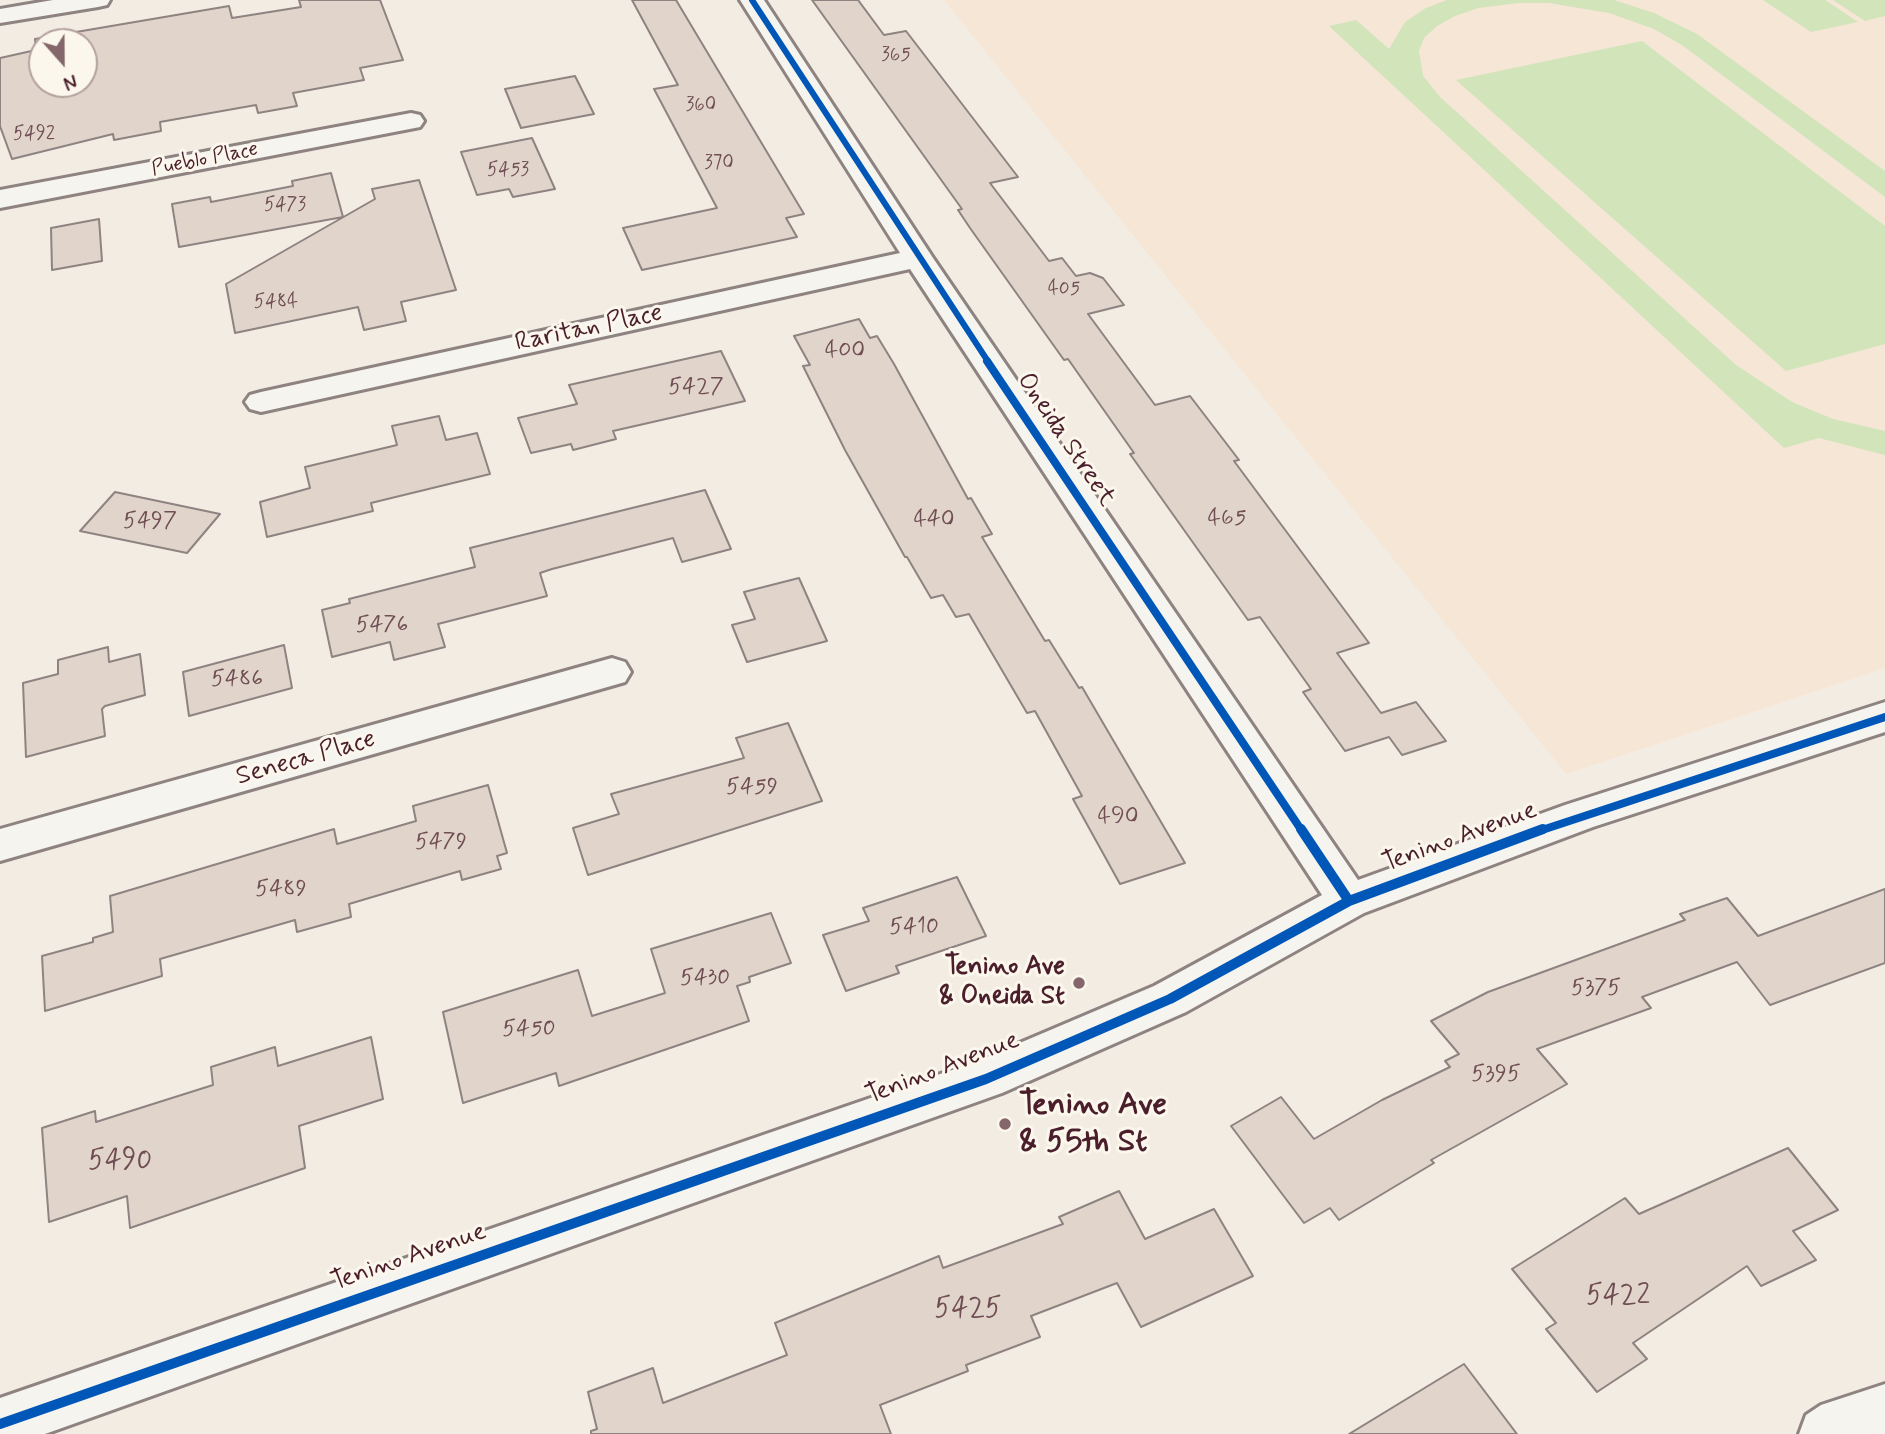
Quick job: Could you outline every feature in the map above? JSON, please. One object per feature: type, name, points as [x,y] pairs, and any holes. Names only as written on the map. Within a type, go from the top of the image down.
[{"type":"street","points":[[0,16],[98,0]]},
{"type":"street","name":"Oneida Street","points":[[752,0],[918,258],[1349,901]]},
{"type":"street","name":"Pueblo Place","points":[[0,199],[411,121]]},
{"type":"street","name":"Raritan Place","points":[[261,402],[918,258]]},
{"type":"street","name":"Seneca Place","points":[[0,845],[612,672]]},
{"type":"street","name":"Tenino Avenue","points":[[0,1424],[986,1079],[1170,999],[1349,901],[1579,816],[1885,717]]},
{"type":"street","points":[[1825,1434],[1840,1424],[1885,1410]]},
{"type":"shaded area","points":[[944,0],[1885,0],[1885,668],[1566,774]]},
{"type":"green space","points":[[1447,0],[1614,0],[1654,13],[1697,34],[1885,171],[1885,197],[1682,45],[1654,29],[1609,13],[1549,3],[1519,3],[1478,8],[1437,26],[1424,38],[1419,51],[1423,76],[1440,97],[1736,365],[1792,402],[1833,419],[1885,431],[1885,455],[1819,438],[1784,448],[1329,26],[1356,20],[1389,49],[1405,22],[1426,8]]},
{"type":"green space","points":[[1763,0],[1825,0],[1858,22],[1811,32]]},
{"type":"green space","points":[[1833,0],[1885,0],[1885,16],[1865,21]]},
{"type":"green space","points":[[1642,41],[1885,226],[1885,344],[1786,371],[1456,80]]},
{"type":"building","points":[[299,0],[380,0],[403,60],[360,68],[364,80],[293,93],[297,106],[258,113],[256,105],[160,122],[161,131],[114,140],[113,134],[12,159],[0,126],[0,58],[28,52],[28,98],[98,98],[98,28],[229,6],[232,18],[301,7]]},
{"type":"building","points":[[632,0],[676,0],[804,214],[786,218],[797,237],[642,270],[623,228],[717,208],[654,89],[678,85]]},
{"type":"building","points":[[812,0],[858,0],[884,35],[906,31],[1018,177],[990,183],[1049,261],[1062,258],[1076,276],[1090,273],[1103,278],[1124,305],[1088,314],[1155,405],[1190,396],[1239,460],[1234,461],[1369,643],[1337,653],[1381,713],[1416,702],[1446,741],[1402,755],[1389,737],[1345,751],[1303,692],[1311,689],[1260,617],[1248,620],[1130,454],[1134,453],[1068,359],[1064,360],[958,210],[962,209]]},
{"type":"building","points":[[575,76],[594,114],[521,128],[505,89]]},
{"type":"building","points":[[532,138],[555,189],[513,197],[509,189],[477,195],[461,152]]},
{"type":"building","points":[[331,173],[343,217],[179,247],[172,204],[210,197],[211,202],[293,186],[292,181]]},
{"type":"building","points":[[419,180],[456,290],[401,302],[406,321],[364,330],[358,307],[235,333],[226,284],[375,199],[372,189]]},
{"type":"building","points":[[99,219],[102,261],[52,270],[51,228]]},
{"type":"building","points":[[859,319],[870,338],[877,336],[894,364],[968,499],[971,498],[992,534],[982,537],[1045,641],[1049,640],[1079,688],[1082,687],[1185,863],[1120,884],[1073,799],[1082,796],[1035,711],[1027,713],[969,614],[956,617],[943,595],[931,598],[905,557],[845,450],[803,366],[810,365],[794,336]]},
{"type":"building","points":[[721,351],[745,401],[613,431],[616,439],[573,450],[571,444],[531,453],[518,418],[577,404],[569,385]]},
{"type":"building","points":[[439,416],[446,440],[477,433],[490,474],[371,503],[373,511],[267,537],[260,502],[310,488],[305,467],[397,445],[392,426]]},
{"type":"building","points":[[705,490],[731,549],[682,562],[673,538],[552,569],[540,573],[547,596],[438,624],[445,647],[394,660],[390,642],[332,657],[322,610],[350,603],[349,599],[475,567],[470,548]]},
{"type":"building","points":[[115,492],[220,514],[187,553],[80,531]]},
{"type":"building","points":[[799,578],[827,641],[747,662],[732,625],[755,619],[744,592]]},
{"type":"building","points":[[284,645],[292,688],[189,716],[183,672]]},
{"type":"building","points":[[108,647],[109,662],[140,654],[145,695],[102,709],[105,736],[26,757],[23,683],[58,674],[58,660]]},
{"type":"building","points":[[788,723],[822,801],[588,875],[573,828],[619,814],[611,794],[744,758],[736,738]]},
{"type":"building","points":[[488,785],[507,853],[497,856],[501,869],[462,880],[460,871],[349,904],[351,917],[297,932],[295,920],[160,959],[162,976],[45,1011],[42,956],[93,942],[93,938],[113,932],[110,896],[334,829],[337,844],[416,821],[413,806]]},
{"type":"building","points":[[957,877],[986,936],[896,966],[899,973],[846,991],[823,935],[869,921],[863,908]]},
{"type":"building","points":[[1885,889],[1885,963],[1770,1005],[1737,962],[1642,997],[1651,1008],[1537,1049],[1567,1084],[1431,1160],[1434,1163],[1339,1220],[1330,1208],[1304,1223],[1231,1126],[1281,1097],[1314,1139],[1382,1100],[1450,1067],[1445,1061],[1459,1054],[1431,1021],[1488,992],[1685,920],[1680,914],[1727,898],[1758,936]]},
{"type":"building","points":[[771,913],[791,963],[749,977],[750,982],[737,986],[749,1021],[559,1086],[556,1073],[463,1103],[443,1012],[578,970],[592,1016],[665,993],[651,949]]},
{"type":"building","points":[[371,1037],[383,1099],[299,1126],[305,1168],[130,1228],[127,1196],[49,1222],[42,1128],[95,1111],[96,1122],[213,1085],[211,1067],[275,1047],[278,1066]]},
{"type":"building","points":[[1788,1148],[1838,1210],[1793,1231],[1816,1260],[1761,1286],[1747,1266],[1633,1343],[1647,1359],[1597,1392],[1546,1329],[1556,1323],[1512,1269],[1625,1198],[1639,1214]]},
{"type":"building","points":[[1119,1191],[1145,1239],[1214,1209],[1253,1276],[1141,1327],[1117,1283],[1031,1316],[1040,1337],[966,1365],[968,1371],[880,1405],[891,1434],[591,1434],[591,1431],[597,1429],[588,1392],[653,1368],[663,1403],[787,1355],[775,1323],[939,1256],[943,1268],[1063,1224],[1059,1217]]},
{"type":"building","points":[[1464,1364],[1517,1434],[1349,1434]]},
{"type":"cycle path","points":[[752,0],[918,258],[1349,901]]},
{"type":"cycle path","points":[[0,1424],[986,1079],[1170,999],[1349,901],[1579,816],[1885,717]]},
{"type":"place","name":"Tenino Ave & Oneida St","points":[[1079,983]]},
{"type":"place","name":"Tenino Ave & 55th St","points":[[1005,1124]]}]
